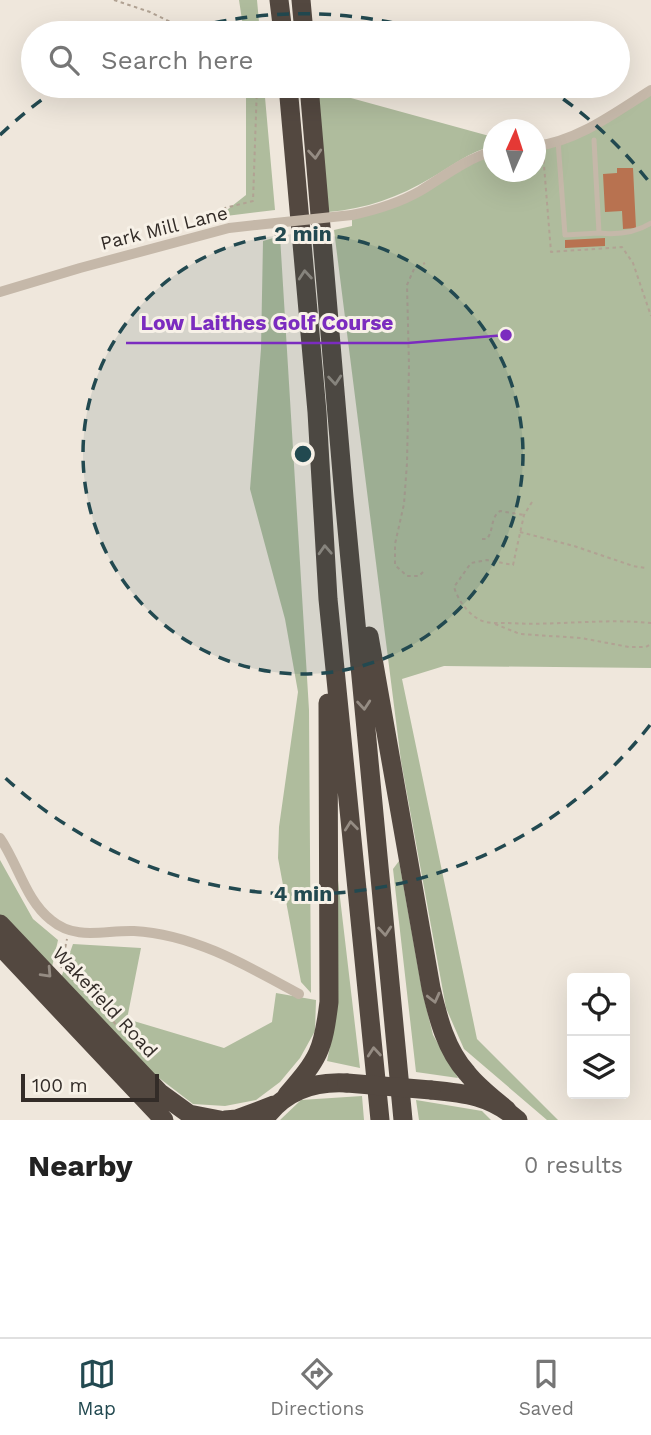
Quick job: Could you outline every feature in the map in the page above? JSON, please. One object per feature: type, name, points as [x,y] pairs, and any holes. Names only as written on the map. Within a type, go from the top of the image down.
[{"type":"highway","points":[[279,0],[282,21]]},
{"type":"highway","points":[[301,0],[303,21]]},
{"type":"highway","points":[[289,98],[316,398],[328,599],[380,1120]]},
{"type":"highway","points":[[310,98],[344,497],[403,1120]]},
{"type":"highway","points":[[344,497],[437,1013],[457,1062],[512,1115]]},
{"type":"highway","points":[[264,1120],[314,1064],[324,1039],[330,1002],[328,599]]},
{"type":"highway","name":"Wakefield Road","points":[[0,924],[160,1093],[189,1114],[223,1120],[250,1115],[313,1085],[347,1083],[470,1094],[494,1102],[512,1115]]},
{"type":"highway","points":[[0,946],[115,1069]]},
{"type":"highway","points":[[0,969],[12,974],[115,1069]]},
{"type":"highway","name":"Wakefield Road","points":[[115,1069],[164,1120]]},
{"type":"street","points":[[546,144],[604,120],[651,90]]},
{"type":"street","name":"Park Mill Lane","points":[[0,292],[229,228],[374,211],[419,191],[464,162],[483,155]]},
{"type":"street","points":[[0,838],[42,912],[68,931],[87,934],[134,931],[178,940],[210,949],[299,994]]},
{"type":"lane","points":[[594,140],[599,233]]},
{"type":"lane","points":[[558,141],[565,236],[640,230],[651,223]]},
{"type":"path","points":[[114,0],[168,21]]},
{"type":"path","points":[[229,228],[225,208],[253,201],[257,98]]},
{"type":"path","points":[[423,572],[419,576],[407,576],[395,565],[394,554],[404,504],[407,463],[407,285],[414,269],[425,263]]},
{"type":"path","points":[[532,502],[524,515],[513,565],[487,560],[471,563],[454,587],[458,600],[481,620],[492,622],[651,623]]},
{"type":"path","points":[[482,539],[489,536],[493,518],[499,511],[524,515]]},
{"type":"path","points":[[520,532],[646,568]]},
{"type":"path","points":[[492,622],[520,634],[581,638],[629,647],[646,647],[651,644]]},
{"type":"path","points":[[68,931],[61,967],[93,996],[118,1027]]},
{"type":"green space","points":[[239,0],[257,0],[259,21],[242,21]]},
{"type":"green space","points":[[651,90],[651,668],[444,666],[402,679],[477,1039],[558,1120],[547,1120],[464,1049],[446,1008],[401,761],[334,230],[352,226],[352,215],[374,210],[483,156],[483,182],[546,182],[546,144],[558,141]]},
{"type":"green space","points":[[246,98],[265,98],[275,210],[218,217],[246,195]]},
{"type":"green space","points":[[317,98],[351,98],[483,134],[483,149],[419,185],[356,208],[328,212]]},
{"type":"green space","points":[[280,236],[309,710],[311,993],[301,982],[278,858],[279,827],[298,692],[285,619],[250,489],[261,349],[263,241]]},
{"type":"green space","points":[[335,855],[360,1068],[327,1061],[335,1022]]},
{"type":"green space","points":[[0,860],[33,919],[58,940],[52,967],[0,915]]},
{"type":"green space","points":[[399,861],[422,990],[433,1035],[458,1078],[416,1072],[393,869]]},
{"type":"green space","points":[[73,944],[141,948],[127,1019],[224,1048],[272,1022],[276,993],[316,1000],[315,1031],[300,1058],[280,1082],[256,1100],[225,1106],[193,1104],[150,1071],[61,978]]},
{"type":"green space","points":[[362,1096],[364,1120],[280,1120],[301,1100]]},
{"type":"green space","points":[[416,1100],[482,1111],[491,1120],[419,1120]]},
{"type":"building","points":[[617,168],[633,168],[636,228],[623,229],[622,211],[605,212],[603,174],[617,173]]},
{"type":"building","points":[[605,238],[605,246],[565,248],[565,240]]},
{"type":"place","name":"Low Laithes Golf Course","points":[[506,335]]}]
